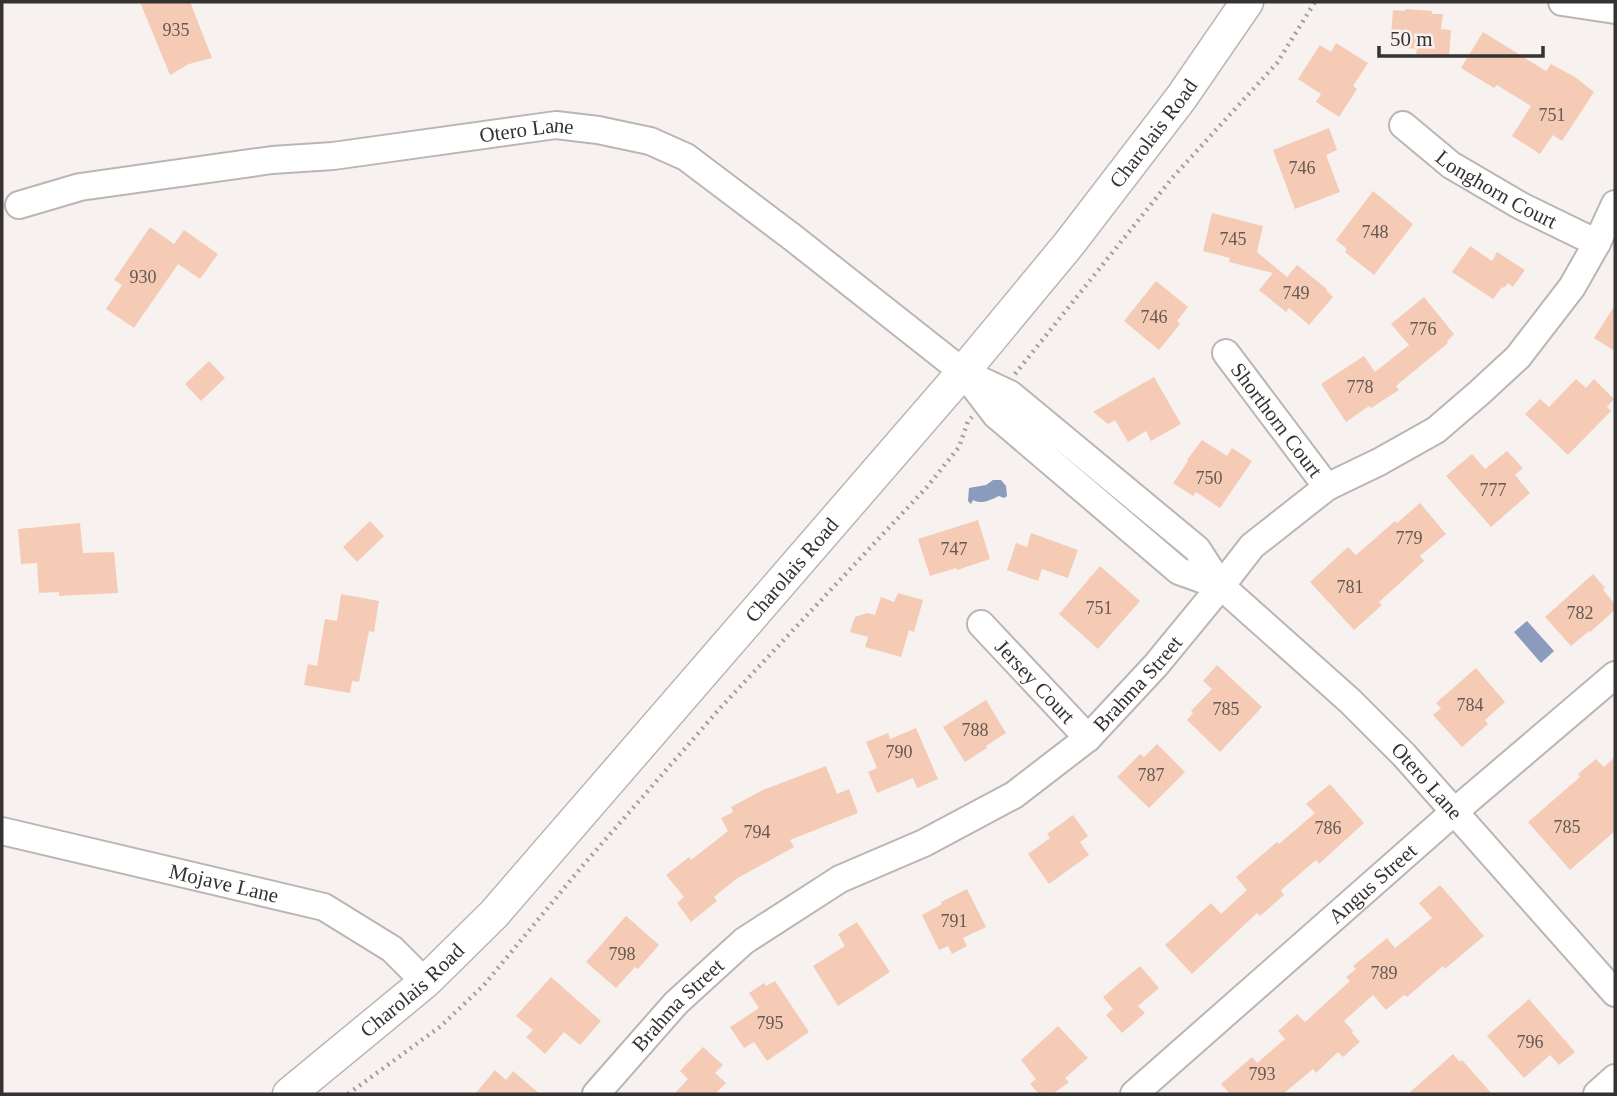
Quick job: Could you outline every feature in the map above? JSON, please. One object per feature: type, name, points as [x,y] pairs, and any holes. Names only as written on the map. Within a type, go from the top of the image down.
[{"type":"street","name":"Charolais Road","points":[[289,1094],[425,982],[494,914],[963,372],[1069,244],[1173,108],[1247,2]]},
{"type":"street","points":[[1562,2],[1615,10]]},
{"type":"street","name":"Otero Lane","points":[[19,205],[80,187],[556,125],[598,130],[650,141],[686,157],[993,396],[1010,394],[1197,549],[1222,586],[1350,701],[1404,755],[1615,993]]},
{"type":"street","name":"Longhorn Court","points":[[1403,125],[1451,165],[1521,206],[1597,243]]},
{"type":"street","name":"Brahma Street","points":[[596,1094],[676,1003],[744,941],[841,879],[924,843],[1014,795],[1088,738],[1156,666],[1252,546],[1327,486],[1379,462],[1436,430],[1518,357],[1572,287],[1615,204]]},
{"type":"street","name":"Shorthorn Court","points":[[1226,353],[1327,486]]},
{"type":"street","name":"Jersey Court","points":[[981,624],[1088,738]]},
{"type":"street","name":"Angus Street","points":[[1134,1094],[1454,812],[1615,676]]},
{"type":"street","name":"Mojave Lane","points":[[2,831],[324,907],[392,949],[425,982]]},
{"type":"street","points":[[1597,1094],[1615,1078]]},
{"type":"path","points":[[348,1094],[441,1026],[484,985],[722,706],[927,487],[959,447],[968,421],[1018,371],[1173,177],[1277,63],[1315,2]]},
{"type":"water","points":[[993,480],[1001,480],[1006,486],[1007,496],[983,502],[973,500],[971,504],[968,501],[969,488],[986,485]]},
{"type":"water","points":[[1527,621],[1554,651],[1541,663],[1514,632]]},
{"type":"building","points":[[140,2],[190,2],[212,58],[189,64],[170,75]]},
{"type":"building","points":[[1393,10],[1443,14],[1441,29],[1451,30],[1449,57],[1416,54],[1417,49],[1390,46]]},
{"type":"building","points":[[1483,32],[1546,71],[1551,64],[1575,77],[1594,92],[1562,141],[1553,135],[1540,154],[1512,136],[1531,106],[1497,85],[1494,88],[1461,68]]},
{"type":"building","points":[[1336,43],[1368,63],[1353,86],[1357,89],[1339,117],[1316,102],[1321,94],[1298,79],[1320,45],[1331,52]]},
{"type":"building","points":[[1329,128],[1337,150],[1326,155],[1340,192],[1295,209],[1273,150]]},
{"type":"building","points":[[1373,191],[1413,224],[1374,275],[1345,252],[1347,249],[1336,240]]},
{"type":"building","points":[[1212,213],[1263,226],[1257,252],[1287,277],[1297,265],[1327,289],[1333,297],[1309,325],[1289,308],[1286,312],[1259,290],[1273,273],[1229,262],[1230,258],[1203,251]]},
{"type":"building","points":[[150,227],[174,244],[184,230],[218,254],[200,279],[178,264],[134,328],[106,309],[122,285],[114,280]]},
{"type":"building","points":[[1470,246],[1492,261],[1497,252],[1525,270],[1513,287],[1508,283],[1493,299],[1452,272]]},
{"type":"building","points":[[1156,281],[1188,307],[1177,321],[1180,324],[1159,350],[1124,321]]},
{"type":"building","points":[[1424,297],[1454,334],[1448,343],[1396,386],[1399,390],[1346,422],[1321,384],[1364,356],[1375,372],[1409,345],[1391,324]]},
{"type":"building","points":[[1615,305],[1615,351],[1594,338]]},
{"type":"building","points":[[209,361],[225,378],[201,401],[185,384]]},
{"type":"building","points":[[1154,377],[1181,424],[1151,441],[1146,431],[1128,442],[1115,420],[1108,424],[1093,412]]},
{"type":"building","points":[[1576,379],[1586,388],[1594,379],[1614,399],[1607,407],[1611,411],[1568,455],[1525,414],[1540,399],[1549,407]]},
{"type":"building","points":[[1202,440],[1227,456],[1232,448],[1252,461],[1220,508],[1196,492],[1193,496],[1173,483]]},
{"type":"building","points":[[1507,451],[1523,468],[1515,475],[1530,493],[1491,527],[1446,476],[1472,454],[1485,469]]},
{"type":"building","points":[[1420,503],[1446,534],[1420,556],[1424,561],[1379,602],[1382,605],[1354,630],[1310,582],[1348,547],[1356,555]]},
{"type":"building","points":[[978,520],[990,559],[930,576],[918,539]]},
{"type":"building","points":[[370,521],[384,536],[357,562],[343,547]]},
{"type":"building","points":[[80,523],[83,553],[114,552],[118,593],[59,596],[59,592],[39,593],[37,563],[21,564],[18,529]]},
{"type":"building","points":[[1031,533],[1078,550],[1068,578],[1042,569],[1038,581],[1007,570],[1016,543],[1027,547]]},
{"type":"building","points":[[1100,566],[1140,601],[1098,649],[1059,614]]},
{"type":"building","points":[[1593,574],[1615,604],[1615,610],[1571,646],[1545,617]]},
{"type":"building","points":[[898,593],[923,600],[914,632],[909,630],[901,657],[865,647],[868,637],[850,632],[855,617],[867,613],[875,615],[881,597],[894,602]]},
{"type":"building","points":[[341,594],[379,601],[374,632],[369,631],[359,682],[352,681],[350,693],[304,685],[308,664],[317,666],[325,619],[337,621]]},
{"type":"building","points":[[1217,665],[1262,707],[1220,752],[1187,720],[1193,713],[1191,711],[1212,689],[1203,681]]},
{"type":"building","points":[[1476,668],[1505,702],[1485,720],[1488,724],[1462,747],[1433,715],[1441,708],[1436,703]]},
{"type":"building","points":[[986,700],[1006,733],[965,762],[943,727]]},
{"type":"building","points":[[916,728],[938,779],[917,788],[913,778],[877,793],[868,772],[877,768],[866,742],[888,733],[890,739]]},
{"type":"building","points":[[1157,744],[1185,772],[1149,808],[1117,777],[1140,754],[1144,757]]},
{"type":"building","points":[[1615,757],[1615,831],[1570,870],[1528,822],[1580,777],[1578,774],[1596,759],[1604,767]]},
{"type":"building","points":[[826,766],[837,794],[849,789],[858,813],[790,840],[794,847],[736,879],[714,897],[717,901],[691,922],[677,903],[684,897],[666,875],[689,857],[691,860],[728,831],[721,818],[733,812],[731,807],[763,790]]},
{"type":"building","points":[[1330,784],[1364,823],[1319,864],[1316,860],[1281,890],[1284,895],[1260,916],[1257,913],[1192,974],[1165,945],[1211,903],[1221,914],[1247,890],[1236,877],[1315,813],[1306,804]]},
{"type":"building","points":[[1073,815],[1088,836],[1080,842],[1089,855],[1049,884],[1028,854],[1050,838],[1047,834]]},
{"type":"building","points":[[1440,885],[1484,936],[1445,969],[1443,966],[1407,997],[1404,995],[1386,1010],[1373,995],[1344,1021],[1360,1042],[1343,1057],[1338,1052],[1316,1073],[1313,1069],[1283,1094],[1230,1094],[1221,1084],[1252,1057],[1257,1063],[1285,1039],[1278,1031],[1297,1014],[1305,1022],[1350,981],[1346,977],[1356,969],[1353,966],[1387,938],[1395,948],[1432,918],[1419,903]]},
{"type":"building","points":[[967,889],[986,927],[963,938],[967,946],[952,954],[948,946],[939,950],[922,915]]},
{"type":"building","points":[[626,916],[659,945],[638,969],[635,967],[616,988],[586,962]]},
{"type":"building","points":[[857,922],[890,972],[838,1006],[813,966],[845,946],[838,934]]},
{"type":"building","points":[[1140,966],[1159,988],[1138,1006],[1145,1013],[1122,1033],[1106,1015],[1113,1009],[1103,997]]},
{"type":"building","points":[[551,977],[601,1021],[580,1045],[564,1032],[545,1054],[526,1037],[533,1030],[516,1016]]},
{"type":"building","points":[[775,981],[809,1032],[767,1061],[754,1042],[744,1048],[730,1027],[759,1008],[749,993],[764,983],[766,986]]},
{"type":"building","points":[[1529,999],[1575,1052],[1559,1065],[1550,1055],[1524,1078],[1487,1036]]},
{"type":"building","points":[[1058,1026],[1088,1058],[1065,1078],[1069,1082],[1053,1094],[1039,1094],[1030,1084],[1036,1079],[1021,1060]]},
{"type":"building","points":[[703,1047],[723,1065],[715,1073],[726,1083],[715,1094],[674,1094],[688,1079],[680,1071]]},
{"type":"building","points":[[1453,1054],[1460,1062],[1462,1060],[1492,1094],[1408,1094]]},
{"type":"building","points":[[495,1070],[506,1080],[513,1071],[540,1094],[475,1094]]}]
